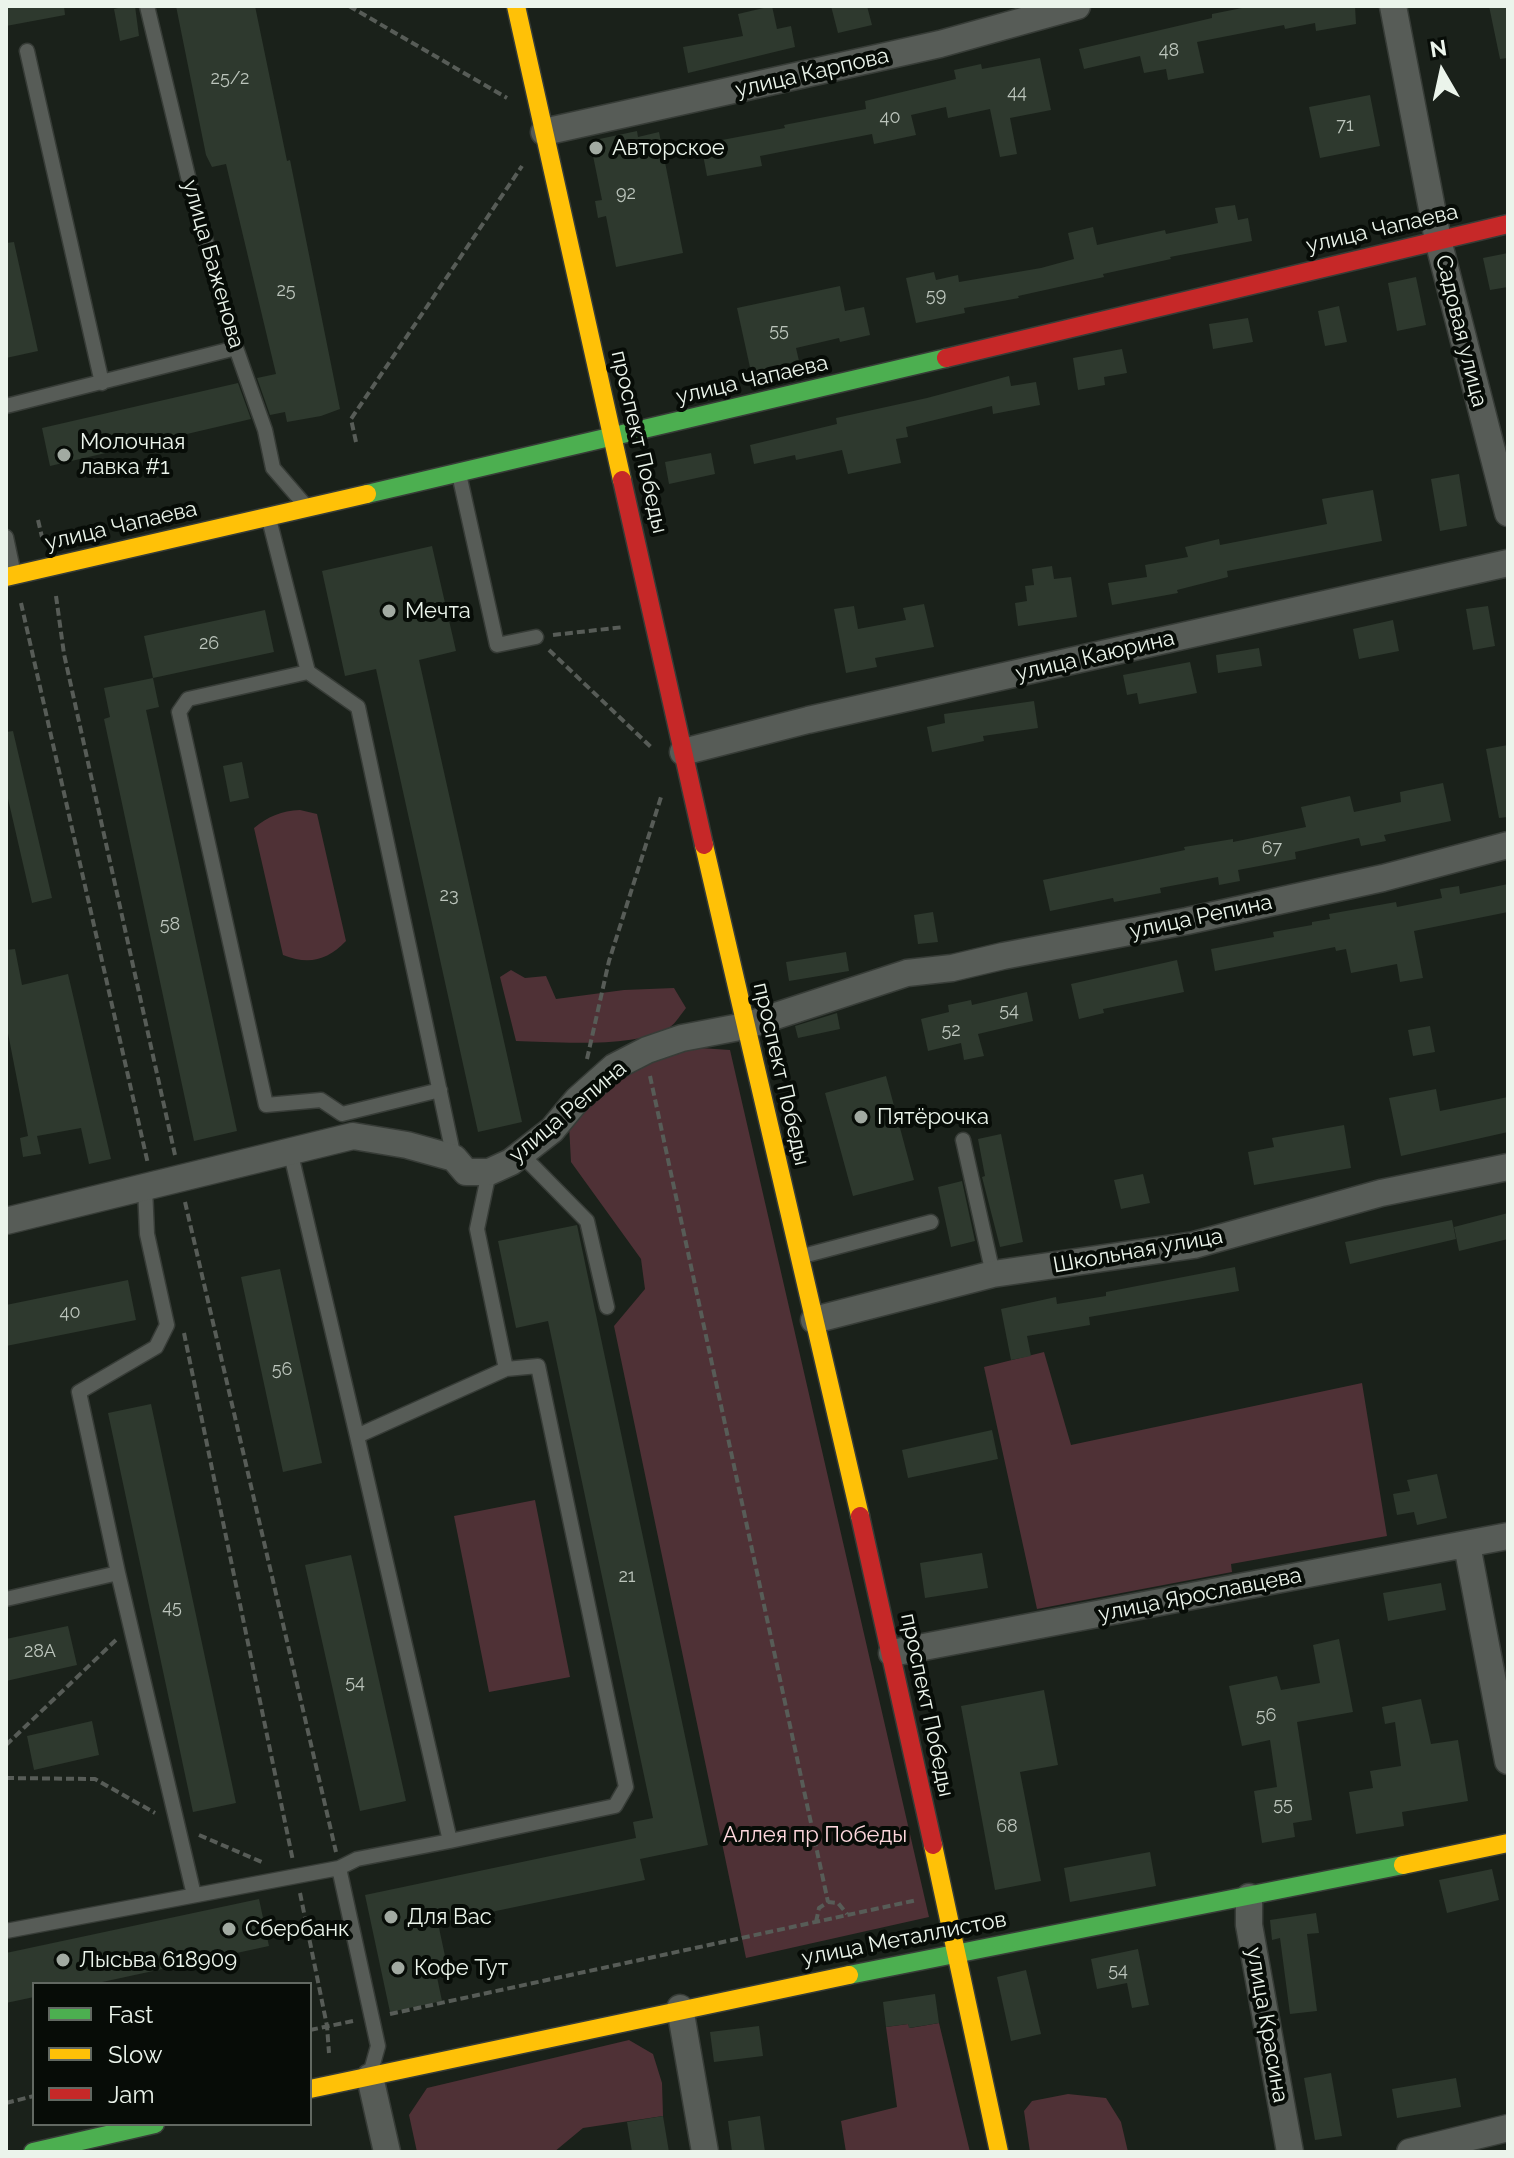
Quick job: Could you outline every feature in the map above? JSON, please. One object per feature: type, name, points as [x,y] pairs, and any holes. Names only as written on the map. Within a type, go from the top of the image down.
[{"type":"street","name":"проспект Победы","points":[[516,6],[745,1026],[892,1653],[999,2152]]},
{"type":"street","name":"улица Карпова","points":[[544,132],[940,44],[1077,6]]},
{"type":"street","name":"Садовая улица","points":[[1393,6],[1438,240],[1508,513]]},
{"type":"street","name":"улица Чапаева","points":[[10,576],[613,438],[1508,224]]},
{"type":"street","name":"улица Каюрина","points":[[683,752],[808,720],[1508,563]]},
{"type":"street","name":"улица Репина","points":[[6,1221],[353,1136],[407,1145],[454,1158],[466,1172],[489,1172],[511,1162],[552,1130],[577,1100],[614,1067],[682,1038],[745,1026],[907,973],[952,968],[1202,917],[1383,878],[1508,845]]},
{"type":"street","name":"Школьная улица","points":[[814,1320],[993,1274],[1194,1245],[1381,1193],[1508,1167]]},
{"type":"street","name":"улица Ярославцева","points":[[892,1653],[1508,1536]]},
{"type":"street","points":[[1467,1545],[1508,1761]]},
{"type":"street","name":"улица Металлистов","points":[[312,2089],[680,2008],[1508,1843]]},
{"type":"street","name":"улица Красина","points":[[1249,1897],[1249,1925],[1290,2152]]},
{"type":"street","points":[[680,2008],[705,2152]]},
{"type":"street","points":[[370,2077],[387,2152]]},
{"type":"street","points":[[33,2152],[146,2126]]},
{"type":"street","points":[[1410,2152],[1508,2128]]},
{"type":"lane","name":"улица Баженова","points":[[147,6],[191,189],[236,348],[265,430],[273,468],[308,508]]},
{"type":"lane","points":[[27,51],[102,383]]},
{"type":"lane","points":[[6,406],[236,348]]},
{"type":"lane","points":[[459,473],[497,645],[536,637]]},
{"type":"lane","points":[[269,517],[308,672],[358,707],[454,1158]]},
{"type":"lane","points":[[6,537],[10,576]]},
{"type":"lane","points":[[308,672],[188,699],[179,712],[266,1105],[321,1100],[342,1114],[440,1090]]},
{"type":"lane","points":[[963,1140],[993,1274]]},
{"type":"lane","points":[[290,1150],[450,1841]]},
{"type":"lane","points":[[521,1154],[587,1221],[607,1307]]},
{"type":"lane","points":[[489,1172],[477,1229],[506,1369]]},
{"type":"lane","points":[[145,1188],[147,1234],[167,1325],[156,1347],[79,1392],[130,1626],[194,1895]]},
{"type":"lane","points":[[799,1257],[931,1222]]},
{"type":"lane","points":[[6,1931],[339,1868],[357,1859],[615,1806],[626,1787],[538,1366],[506,1369],[357,1436]]},
{"type":"lane","points":[[6,1599],[118,1573]]},
{"type":"lane","points":[[339,1868],[378,2046],[370,2077]]},
{"type":"path","points":[[349,6],[516,103]]},
{"type":"path","points":[[356,442],[351,419],[527,157]]},
{"type":"path","points":[[536,637],[627,627]]},
{"type":"path","points":[[536,637],[656,753]]},
{"type":"path","points":[[577,1100],[609,961],[665,787]]},
{"type":"path","points":[[645,1052],[828,1902]]},
{"type":"path","points":[[6,1745],[130,1626]]},
{"type":"path","points":[[6,1778],[95,1779],[177,1826],[296,1876]]},
{"type":"path","points":[[312,2030],[942,1894]]},
{"type":"path","points":[[816,1922],[819,1908],[828,1902],[838,1903],[847,1915]]},
{"type":"path","points":[[6,2103],[32,2096]]},
{"type":"green space","points":[[300,810],[317,814],[346,941],[332,953],[309,960],[283,955],[254,828],[276,815]]},
{"type":"green space","points":[[511,970],[525,978],[546,976],[556,999],[624,990],[674,988],[686,1008],[670,1027],[638,1039],[595,1043],[516,1041],[500,977]]},
{"type":"green space","name":"Аллея пр Победы","points":[[685,1047],[730,1050],[929,1917],[746,1958],[614,1326],[645,1289],[641,1259],[571,1162],[569,1125],[613,1080]]},
{"type":"green space","points":[[1044,1352],[1071,1445],[1362,1383],[1387,1536],[1231,1564],[1232,1572],[1037,1609],[984,1367]]},
{"type":"green space","points":[[535,1500],[570,1677],[489,1692],[454,1516]]},
{"type":"green space","points":[[939,2023],[970,2152],[846,2152],[841,2121],[897,2107],[886,2027],[908,2024],[910,2028]]},
{"type":"green space","points":[[629,2040],[653,2054],[662,2083],[663,2116],[583,2128],[554,2152],[417,2152],[409,2115],[427,2088]]},
{"type":"green space","points":[[1068,2094],[1106,2098],[1121,2122],[1128,2152],[1030,2152],[1024,2111],[1032,2101]]},
{"type":"building","points":[[6,6],[64,6],[65,15],[6,26]]},
{"type":"building","points":[[135,6],[139,36],[120,41],[114,9]]},
{"type":"building","points":[[176,6],[255,6],[287,161],[290,160],[340,409],[287,422],[285,412],[270,415],[257,378],[276,374],[226,164],[212,167],[206,155]]},
{"type":"building","points":[[772,6],[777,29],[791,26],[795,47],[688,73],[683,47],[743,36],[738,14]]},
{"type":"building","points":[[831,6],[867,6],[872,25],[838,33]]},
{"type":"building","points":[[1252,6],[1355,6],[1356,24],[1316,31],[1315,23],[1285,29],[1284,25],[1197,42],[1204,73],[1168,80],[1166,69],[1144,73],[1140,56],[1084,69],[1079,49]]},
{"type":"building","points":[[1489,6],[1508,6],[1508,58],[1500,59]]},
{"type":"building","points":[[1040,58],[1051,110],[1010,118],[1017,154],[1000,157],[990,109],[948,118],[946,107],[911,115],[916,135],[874,144],[872,134],[760,156],[762,166],[707,176],[701,144],[866,109],[865,101],[956,79],[954,70],[981,64],[982,69]]},
{"type":"building","points":[[1370,95],[1380,146],[1320,158],[1309,107]]},
{"type":"building","points":[[637,131],[638,137],[659,132],[683,253],[616,267],[606,216],[598,218],[595,201],[602,200],[590,141]]},
{"type":"building","points":[[1235,205],[1238,220],[1248,218],[1252,241],[1170,257],[1103,274],[1104,277],[964,308],[965,313],[916,323],[906,278],[934,272],[936,280],[958,275],[959,282],[1041,268],[1074,259],[1068,233],[1093,227],[1097,245],[1165,230],[1166,234],[1218,223],[1215,208]]},
{"type":"building","points":[[14,242],[38,351],[6,358],[6,243]]},
{"type":"building","points":[[1508,253],[1508,287],[1490,290],[1483,258]]},
{"type":"building","points":[[1416,277],[1426,325],[1397,331],[1388,283]]},
{"type":"building","points":[[840,286],[845,311],[864,307],[870,335],[840,342],[839,338],[796,348],[799,361],[751,372],[737,308]]},
{"type":"building","points":[[1339,306],[1347,342],[1325,346],[1318,311]]},
{"type":"building","points":[[1248,318],[1253,342],[1213,349],[1209,324]]},
{"type":"building","points":[[1122,349],[1127,373],[1104,377],[1105,385],[1078,390],[1073,358]]},
{"type":"building","points":[[1009,376],[1011,386],[1036,382],[1040,405],[993,414],[992,406],[906,427],[908,437],[896,439],[901,463],[848,474],[842,450],[796,460],[795,455],[754,464],[750,445],[837,424],[836,418]]},
{"type":"building","points":[[238,383],[251,419],[50,466],[42,428]]},
{"type":"building","points":[[711,453],[715,474],[669,484],[665,462]]},
{"type":"building","points":[[1459,474],[1467,526],[1440,531],[1431,479]]},
{"type":"building","points":[[1373,490],[1382,541],[1227,571],[1228,577],[1177,590],[1178,593],[1112,605],[1108,583],[1147,577],[1145,565],[1188,557],[1185,547],[1219,539],[1220,545],[1327,524],[1322,499]]},
{"type":"building","points":[[432,546],[456,651],[419,660],[522,1122],[478,1132],[376,669],[345,676],[322,571]]},
{"type":"building","points":[[1052,566],[1054,579],[1071,577],[1077,617],[1018,626],[1015,603],[1027,601],[1025,586],[1034,585],[1032,569]]},
{"type":"building","points":[[924,604],[934,647],[875,658],[877,667],[846,673],[834,609],[854,606],[858,629],[906,620],[903,608]]},
{"type":"building","points":[[1488,606],[1495,646],[1473,650],[1466,609]]},
{"type":"building","points":[[265,610],[274,652],[153,678],[144,636]]},
{"type":"building","points":[[1393,620],[1399,651],[1359,659],[1353,629]]},
{"type":"building","points":[[1259,648],[1262,666],[1218,673],[1216,655]]},
{"type":"building","points":[[1190,662],[1197,693],[1139,704],[1137,693],[1127,695],[1123,675]]},
{"type":"building","points":[[153,678],[159,707],[146,710],[237,1131],[194,1141],[104,719],[110,717],[104,688]]},
{"type":"building","points":[[1034,701],[1038,728],[983,736],[984,741],[932,752],[927,727],[945,723],[944,714]]},
{"type":"building","points":[[13,731],[52,898],[32,903],[6,790],[6,732]]},
{"type":"building","points":[[1508,745],[1508,817],[1499,818],[1486,749]]},
{"type":"building","points":[[242,762],[249,798],[230,802],[223,766]]},
{"type":"building","points":[[1443,783],[1451,821],[1384,835],[1386,841],[1361,846],[1359,838],[1295,852],[1296,859],[1238,870],[1240,881],[1219,885],[1218,877],[1160,888],[1161,893],[1114,902],[1113,898],[1050,911],[1043,880],[1185,850],[1184,847],[1233,839],[1233,842],[1306,827],[1301,807],[1350,796],[1354,812],[1401,802],[1400,792]]},
{"type":"building","points":[[1508,884],[1508,912],[1414,931],[1423,978],[1400,982],[1397,964],[1351,973],[1346,949],[1336,951],[1335,947],[1215,971],[1211,949],[1274,937],[1273,932],[1330,919],[1329,914],[1396,902],[1397,907],[1442,898],[1440,889],[1459,886],[1460,894]]},
{"type":"building","points":[[933,912],[938,942],[918,944],[914,915]]},
{"type":"building","points":[[15,949],[22,985],[68,974],[111,1159],[89,1164],[81,1128],[37,1136],[41,1154],[23,1157],[20,1138],[28,1136],[6,1023],[6,950]]},
{"type":"building","points":[[846,952],[849,971],[789,981],[786,962]]},
{"type":"building","points":[[1177,960],[1184,992],[1103,1009],[1104,1013],[1079,1019],[1071,984]]},
{"type":"building","points":[[1027,992],[1033,1021],[978,1034],[984,1056],[964,1060],[961,1043],[928,1051],[921,1019],[949,1012],[948,1005],[971,1000],[972,1005]]},
{"type":"building","points":[[837,1013],[840,1029],[798,1038],[795,1026]]},
{"type":"building","points":[[1430,1026],[1435,1052],[1413,1056],[1408,1030]]},
{"type":"building","points":[[886,1076],[914,1180],[853,1196],[825,1093]]},
{"type":"building","points":[[1436,1089],[1440,1111],[1508,1097],[1508,1132],[1401,1156],[1389,1098]]},
{"type":"building","points":[[1344,1125],[1351,1168],[1254,1185],[1248,1152],[1274,1147],[1272,1138]]},
{"type":"building","points":[[1001,1134],[1023,1242],[1000,1247],[982,1177],[985,1176],[978,1139]]},
{"type":"building","points":[[1143,1174],[1150,1203],[1121,1209],[1114,1180]]},
{"type":"building","points":[[962,1181],[975,1241],[951,1247],[938,1187]]},
{"type":"building","points":[[1508,1213],[1508,1239],[1459,1251],[1454,1227]]},
{"type":"building","points":[[1452,1220],[1456,1239],[1350,1264],[1345,1242]]},
{"type":"building","points":[[577,1225],[708,1845],[640,1859],[645,1880],[438,1923],[449,1975],[437,1977],[442,2001],[390,2012],[365,1895],[636,1838],[633,1822],[653,1818],[548,1321],[516,1328],[498,1241]]},
{"type":"building","points":[[1235,1267],[1239,1291],[1089,1317],[1090,1325],[1027,1336],[1031,1356],[1011,1360],[1001,1309],[1056,1297],[1057,1304],[1106,1296],[1106,1292]]},
{"type":"building","points":[[280,1269],[322,1463],[283,1472],[241,1277]]},
{"type":"building","points":[[128,1280],[136,1320],[6,1346],[6,1305]]},
{"type":"building","points":[[151,1404],[236,1803],[193,1812],[108,1413]]},
{"type":"building","points":[[992,1430],[998,1459],[908,1478],[902,1450]]},
{"type":"building","points":[[1437,1474],[1447,1518],[1417,1525],[1414,1512],[1397,1515],[1393,1494],[1410,1491],[1407,1480]]},
{"type":"building","points":[[982,1553],[988,1588],[925,1598],[920,1563]]},
{"type":"building","points":[[351,1555],[406,1801],[360,1811],[305,1565]]},
{"type":"building","points":[[1441,1583],[1446,1610],[1388,1621],[1383,1593]]},
{"type":"building","points":[[68,1626],[77,1665],[6,1681],[6,1639]]},
{"type":"building","points":[[1339,1639],[1353,1712],[1297,1722],[1312,1820],[1293,1823],[1295,1837],[1262,1843],[1254,1791],[1277,1787],[1270,1740],[1242,1746],[1229,1686],[1277,1676],[1281,1690],[1320,1683],[1313,1645]]},
{"type":"building","points":[[1044,1690],[1058,1765],[1020,1772],[1041,1881],[995,1890],[961,1706]]},
{"type":"building","points":[[1421,1699],[1431,1744],[1458,1740],[1468,1801],[1402,1812],[1404,1826],[1356,1834],[1349,1792],[1373,1788],[1370,1771],[1401,1766],[1395,1722],[1385,1724],[1382,1707]]},
{"type":"building","points":[[92,1721],[99,1755],[34,1770],[27,1736]]},
{"type":"building","points":[[1150,1852],[1156,1886],[1070,1902],[1064,1868]]},
{"type":"building","points":[[1492,1869],[1499,1900],[1447,1913],[1439,1880]]},
{"type":"building","points":[[259,1899],[269,1946],[102,1982],[32,1982],[32,1997],[6,2003],[6,1953]]},
{"type":"building","points":[[1316,1913],[1319,1933],[1307,1934],[1317,2011],[1290,2014],[1280,1938],[1272,1940],[1270,1920]]},
{"type":"building","points":[[1138,1949],[1149,2005],[1132,2008],[1127,1983],[1097,1989],[1091,1959]]},
{"type":"building","points":[[1026,1970],[1041,2034],[1011,2041],[997,1977]]},
{"type":"building","points":[[935,1994],[939,2023],[909,2028],[908,2024],[886,2027],[883,2002]]},
{"type":"building","points":[[759,2026],[763,2056],[714,2062],[710,2032]]},
{"type":"building","points":[[1331,2073],[1342,2136],[1315,2140],[1304,2078]]},
{"type":"building","points":[[1456,2078],[1461,2107],[1397,2118],[1392,2089]]},
{"type":"building","points":[[663,2116],[669,2152],[632,2152],[627,2122]]},
{"type":"building","points":[[760,2116],[765,2152],[732,2152],[728,2121]]},
{"type":"traffic: fast","points":[[367,494],[946,358]]},
{"type":"traffic: fast","points":[[849,1975],[1403,1865]]},
{"type":"traffic: fast","points":[[33,2152],[146,2126]]},
{"type":"traffic: slow","points":[[516,6],[622,480]]},
{"type":"traffic: slow","points":[[6,577],[367,494]]},
{"type":"traffic: slow","points":[[704,845],[860,1516]]},
{"type":"traffic: slow","points":[[1403,1865],[1508,1843]]},
{"type":"traffic: slow","points":[[933,1845],[999,2152]]},
{"type":"traffic: slow","points":[[312,2089],[849,1975]]},
{"type":"traffic: jam","points":[[946,358],[1508,224]]},
{"type":"traffic: jam","points":[[622,480],[704,845]]},
{"type":"traffic: jam","points":[[860,1516],[933,1845]]},
{"type":"place","name":"Авторское","points":[[596,148]]},
{"type":"place","name":"Молочная лавка #1","points":[[64,455]]},
{"type":"place","name":"Мечта","points":[[389,611]]},
{"type":"place","name":"Пятёрочка","points":[[861,1117]]},
{"type":"place","name":"Для Вас","points":[[391,1917]]},
{"type":"place","name":"Сбербанк","points":[[229,1929]]},
{"type":"place","name":"Лысьва 618909","points":[[63,1960]]},
{"type":"place","name":"Кофе Тут","points":[[398,1968]]}]
